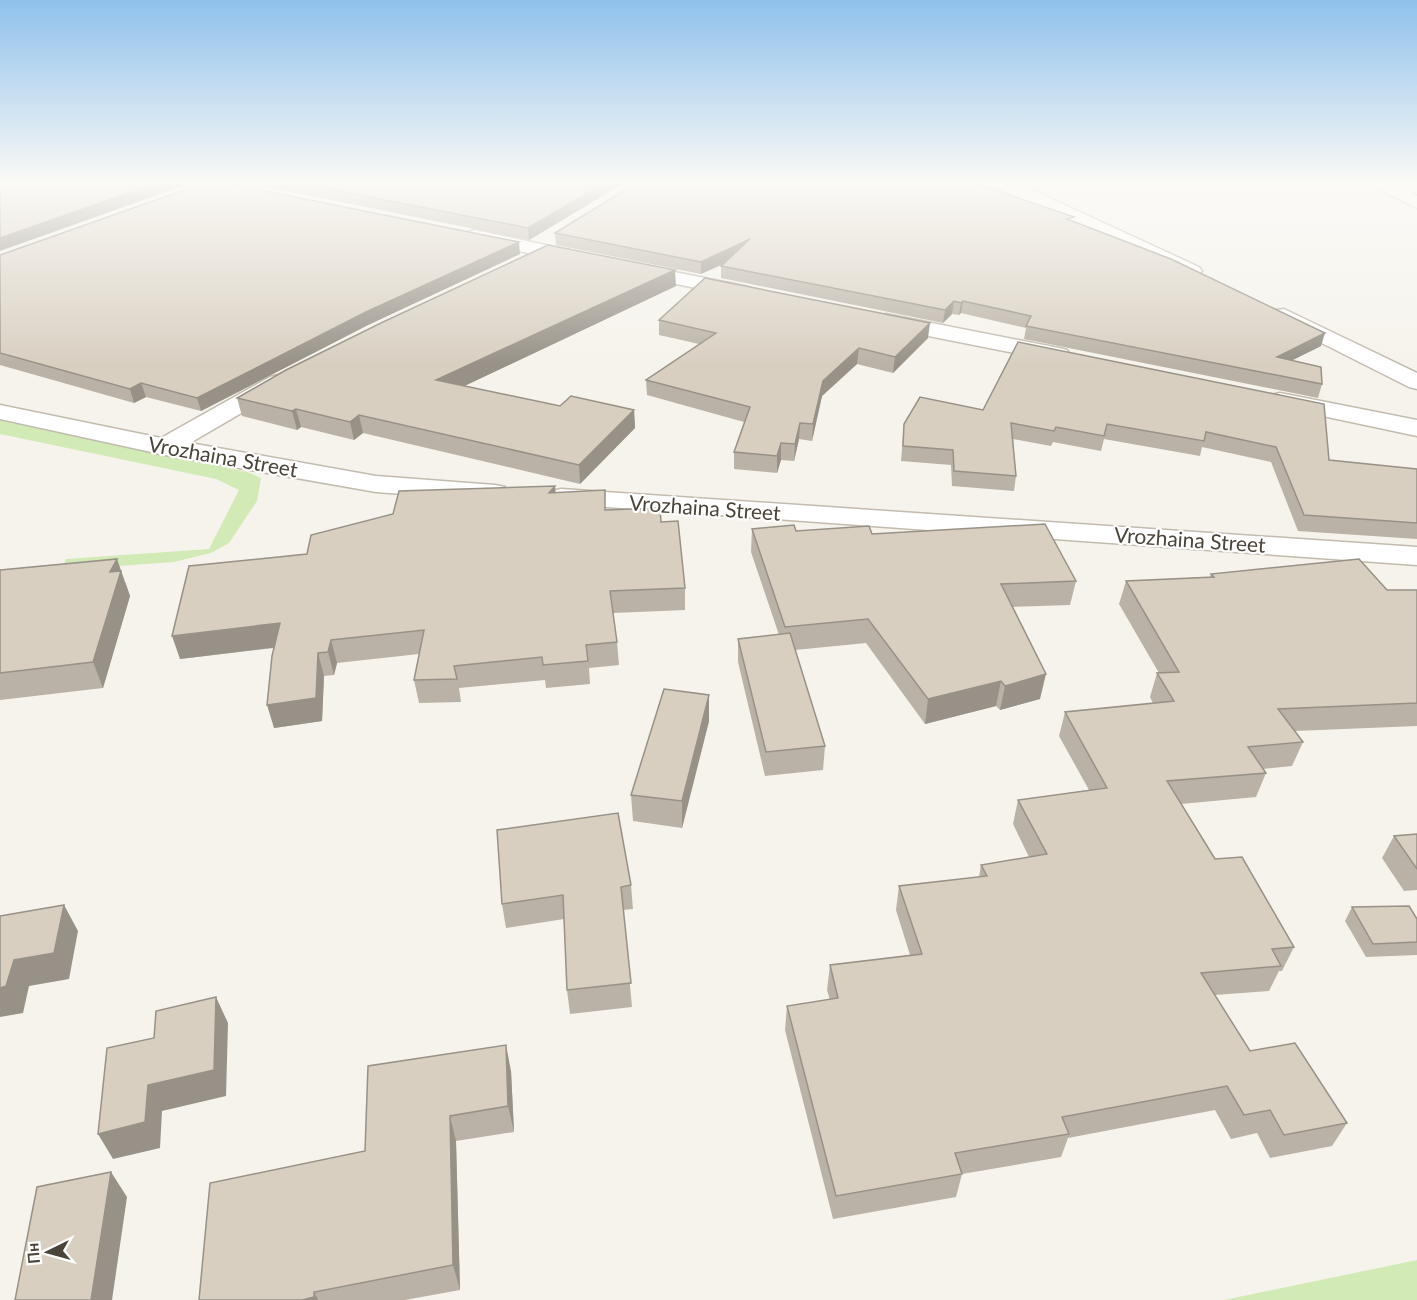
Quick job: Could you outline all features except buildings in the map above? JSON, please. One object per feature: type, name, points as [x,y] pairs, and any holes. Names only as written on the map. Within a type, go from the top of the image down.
[{"type":"street","points":[[536,244],[609,264],[765,296]]},
{"type":"street","points":[[1133,244],[1209,279]]},
{"type":"street","points":[[517,266],[546,245]]},
{"type":"street","points":[[1262,305],[1417,382]]},
{"type":"street","points":[[871,318],[1084,360]]},
{"type":"street","points":[[165,447],[302,370]]},
{"type":"street","points":[[1255,395],[1417,428]]},
{"type":"street","name":"Vrozhaina Street","points":[[0,412],[165,447],[376,484],[1417,556]]},
{"type":"green space","points":[[0,418],[247,472],[261,478],[257,501],[229,543],[211,553],[174,562],[62,570],[66,559],[209,549],[239,490],[216,479],[0,434]]},
{"type":"green space","points":[[1417,1260],[1417,1300],[1224,1300]]}]
